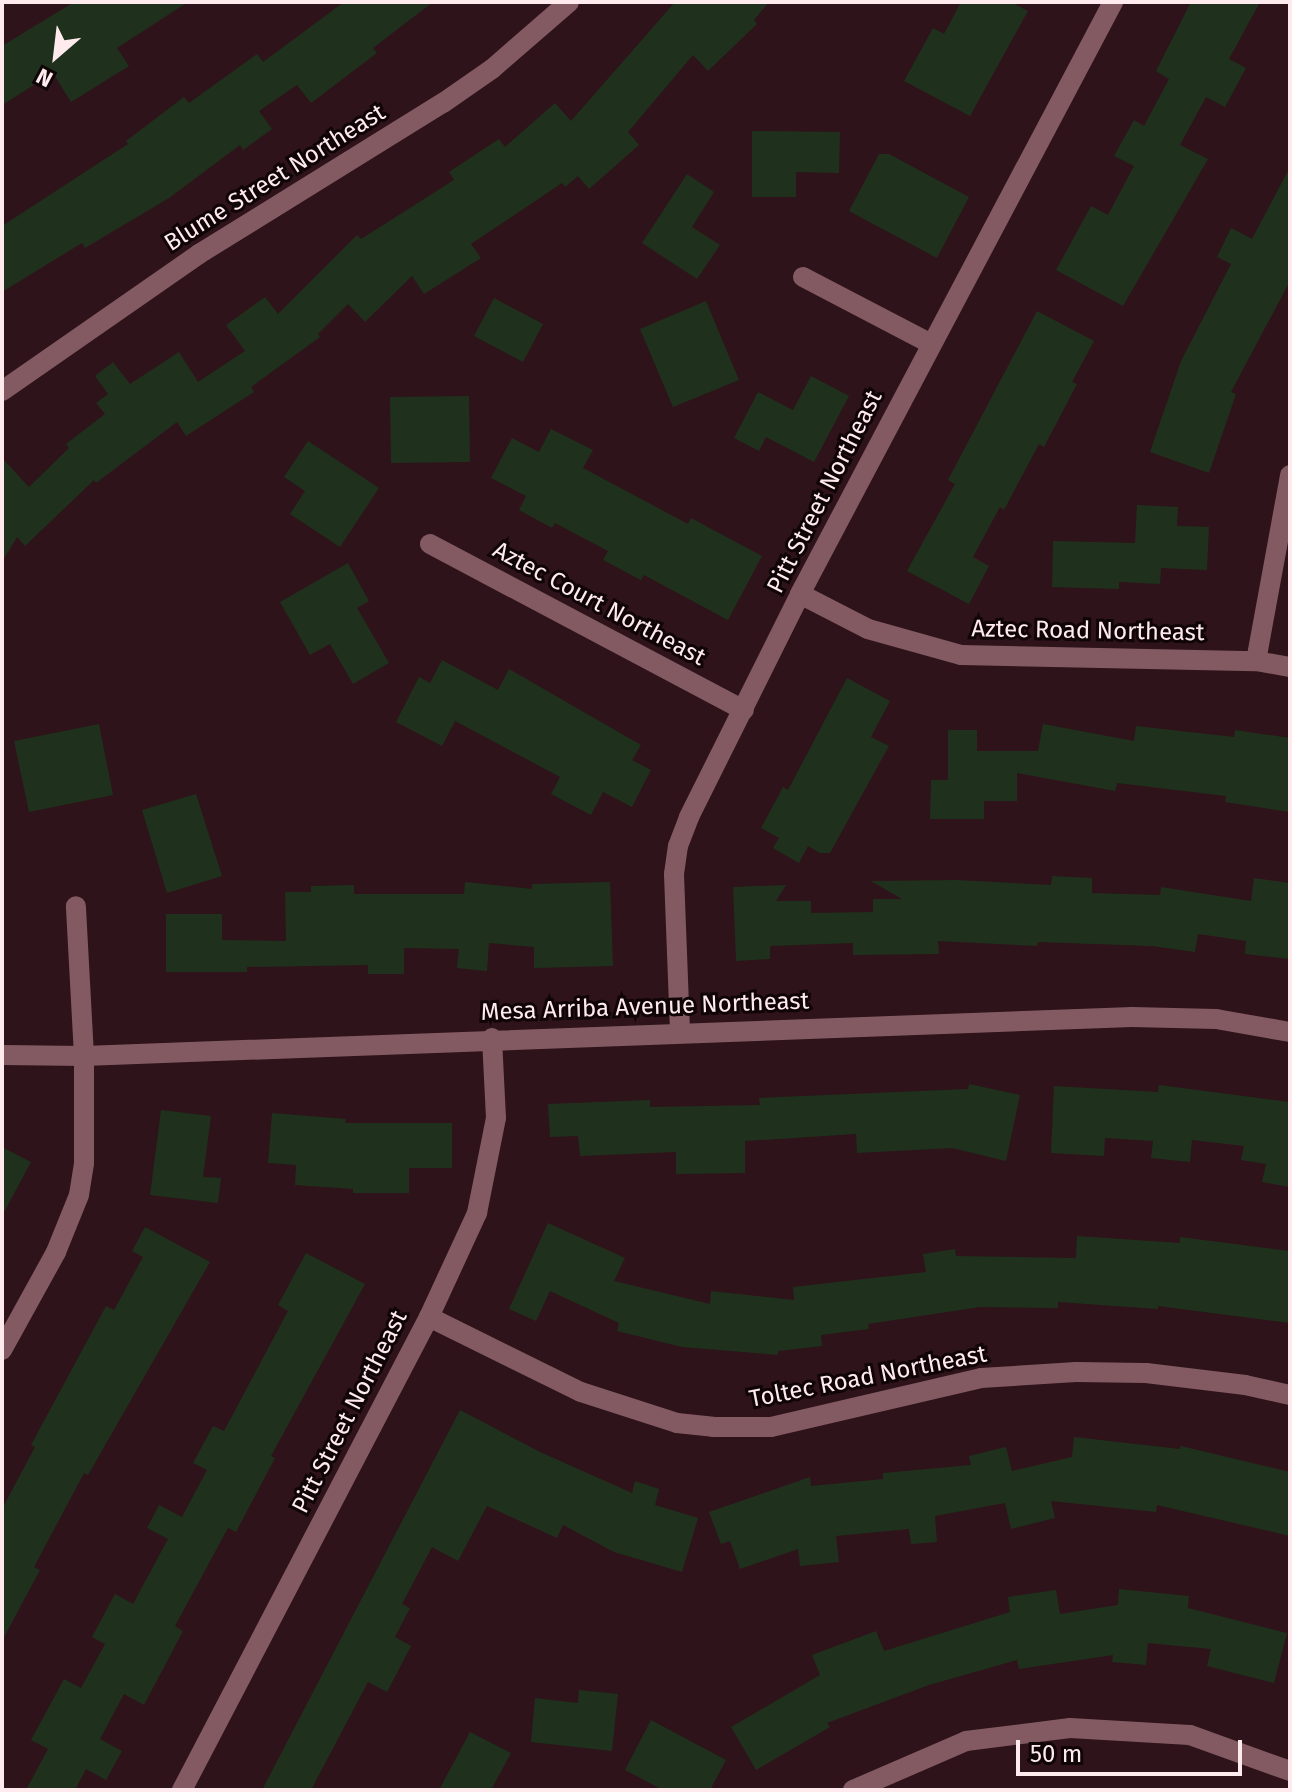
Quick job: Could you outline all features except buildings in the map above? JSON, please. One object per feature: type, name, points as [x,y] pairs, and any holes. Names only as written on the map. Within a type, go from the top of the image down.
[{"type":"street","name":"Blume Street Northeast","points":[[2,391],[199,254],[443,103],[492,69],[569,2]]},
{"type":"street","name":"Pitt Street Northeast","points":[[680,1031],[674,874],[678,846],[800,594],[1113,2]]},
{"type":"street","points":[[803,277],[931,344]]},
{"type":"street","points":[[1256,661],[1290,475]]},
{"type":"street","name":"Aztec Court Northeast","points":[[430,544],[744,710]]},
{"type":"street","name":"Aztec Road Northeast","points":[[800,594],[868,629],[961,655],[1256,661],[1290,667]]},
{"type":"street","points":[[2,1350],[56,1252],[79,1195],[84,1163],[84,1056],[76,906]]},
{"type":"street","name":"Mesa Arriba Avenue Northeast","points":[[2,1055],[84,1056],[680,1031],[1132,1017],[1216,1019],[1290,1032]]},
{"type":"street","name":"Pitt Street Northeast","points":[[182,1790],[429,1317],[477,1213],[489,1167],[496,1118],[492,1038]]},
{"type":"street","name":"Toltec Road Northeast","points":[[429,1317],[581,1392],[677,1423],[713,1427],[771,1427],[981,1378],[1076,1372],[1146,1373],[1245,1385],[1290,1395]]},
{"type":"street","points":[[853,1790],[966,1741],[1070,1728],[1190,1735],[1290,1771]]}]
